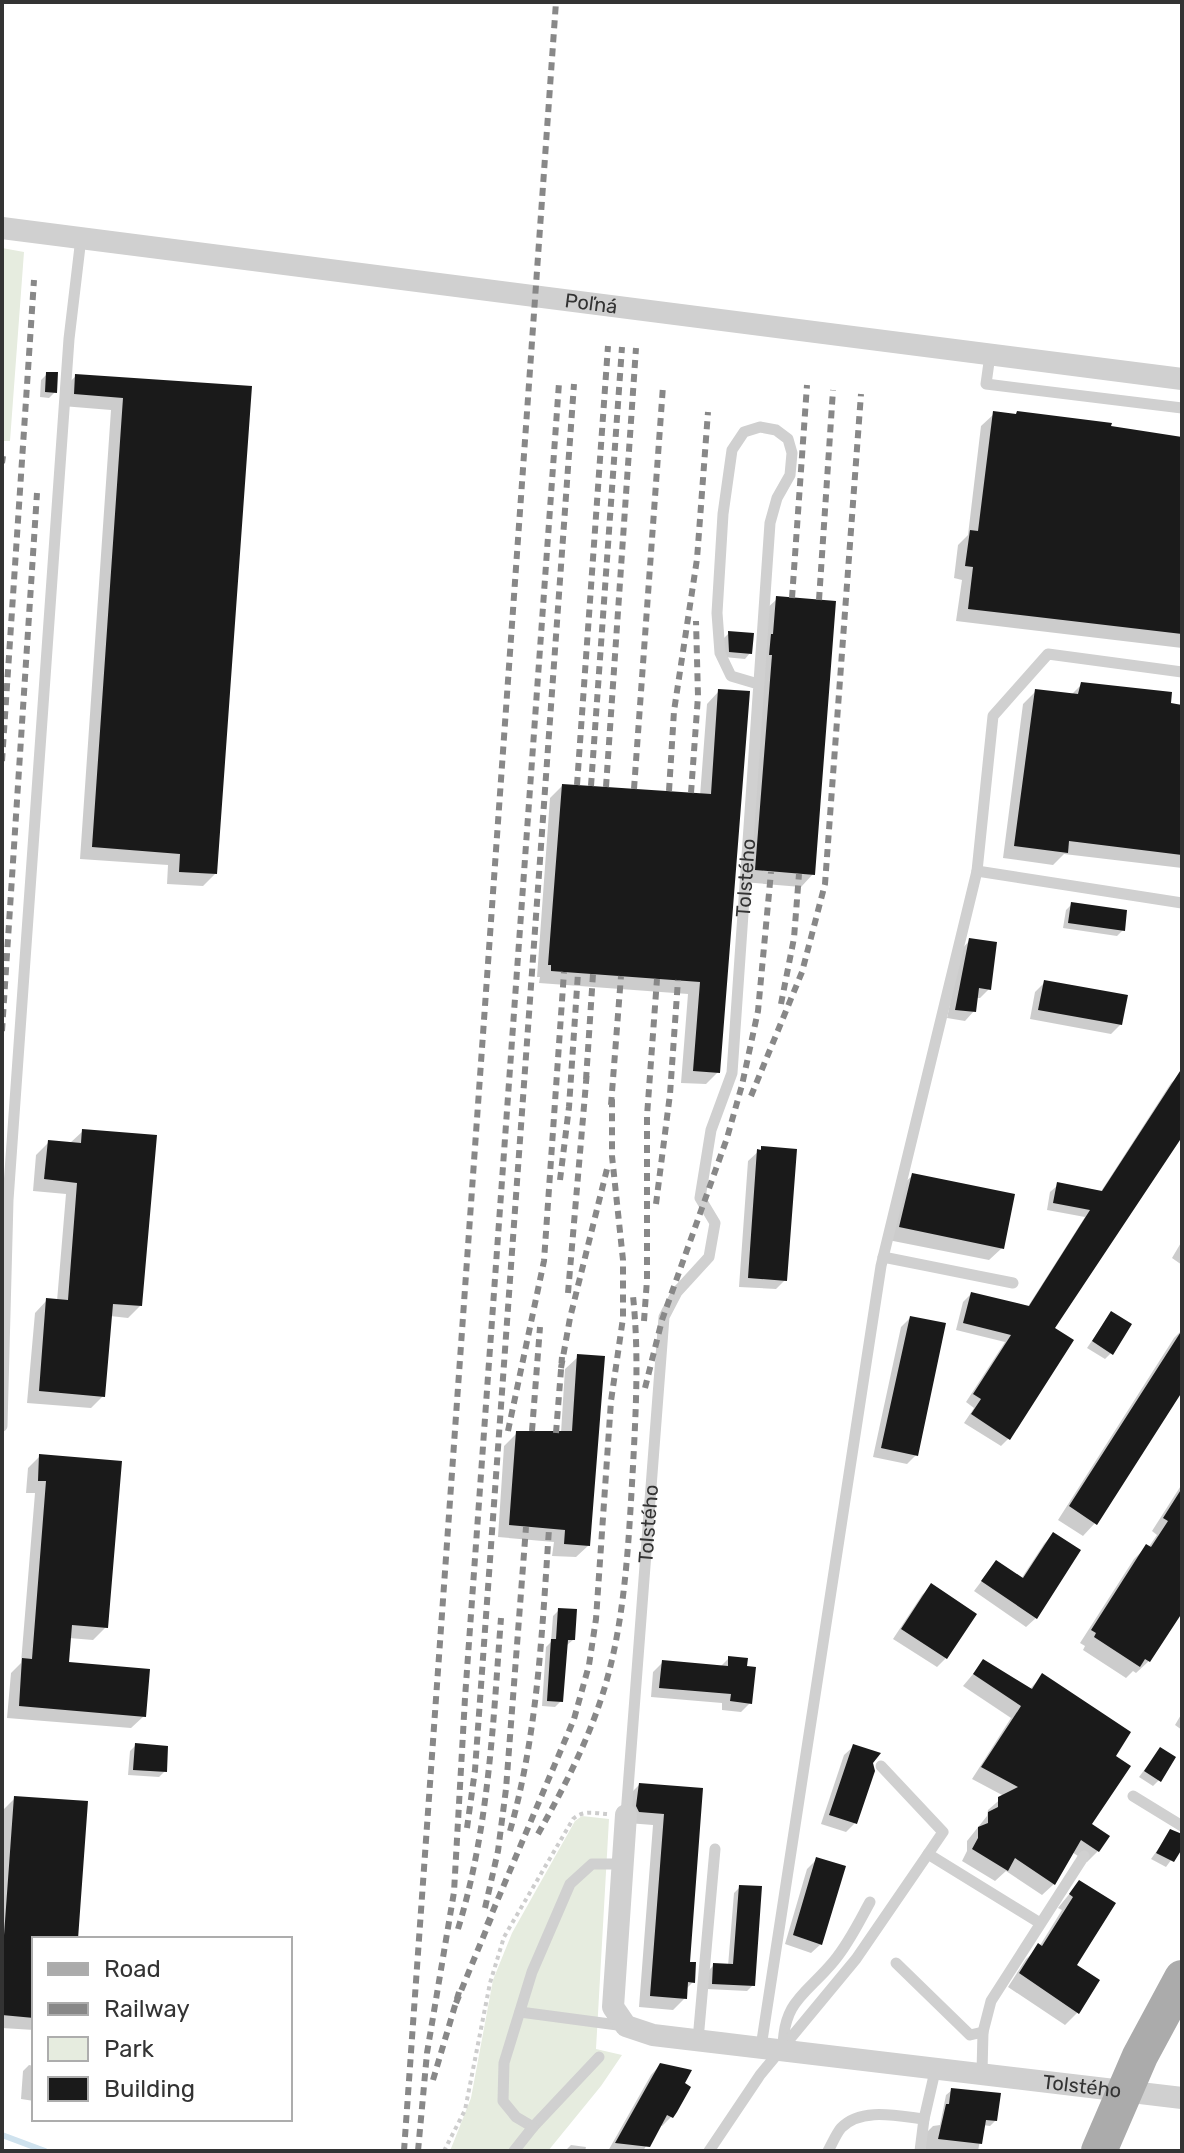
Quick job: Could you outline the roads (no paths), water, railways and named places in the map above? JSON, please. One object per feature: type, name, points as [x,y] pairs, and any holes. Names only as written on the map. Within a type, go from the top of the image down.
[{"type":"main road","points":[[1099,2151],[1123,2091],[1182,1978]]},
{"type":"street","name":"Poľná","points":[[2,228],[1182,379]]},
{"type":"street","name":"Tolstého","points":[[626,1815],[613,2007],[626,2026],[653,2035],[1182,2098]]},
{"type":"lane","points":[[2,1426],[9,1185],[69,339],[81,238]]},
{"type":"lane","points":[[990,355],[986,384],[1182,408]]},
{"type":"lane","name":"Tolstého","points":[[626,1815],[664,1317],[677,1292],[709,1257],[715,1223],[700,1198],[711,1130],[732,1073],[770,523],[777,498],[790,475],[792,453],[788,439],[776,430],[760,427],[744,432],[732,450],[723,514],[717,613],[720,653],[731,676],[758,684]]},
{"type":"lane","points":[[772,2048],[883,1257],[977,871],[993,716],[1048,654],[1182,672]]},
{"type":"lane","points":[[977,871],[1182,903]]},
{"type":"lane","points":[[883,1257],[1013,1283]]},
{"type":"lane","points":[[772,2048],[856,1959],[943,1832],[881,1766]]},
{"type":"lane","points":[[1133,1796],[1182,1826]]},
{"type":"lane","points":[[698,2040],[715,1849]]},
{"type":"lane","points":[[928,1854],[1040,1923]]},
{"type":"lane","points":[[982,2072],[983,2032],[991,2001],[1084,1856]]},
{"type":"lane","points":[[533,2127],[516,2117],[503,2101],[504,2063],[532,1972],[570,1884],[592,1864],[622,1864]]},
{"type":"lane","points":[[709,2151],[760,2075],[796,2001],[847,1944],[870,1902]]},
{"type":"lane","points":[[896,1963],[970,2035],[983,2032]]},
{"type":"lane","points":[[520,2012],[626,2026]]},
{"type":"lane","points":[[514,2151],[599,2057]]},
{"type":"lane","points":[[920,2151],[936,2067]]},
{"type":"lane","points":[[828,2151],[841,2128],[859,2116],[924,2119]]},
{"type":"waterway","points":[[2,2135],[45,2151]]},
{"type":"railway","points":[[404,2151],[556,2]]},
{"type":"railway","points":[[2,761],[34,280]]},
{"type":"railway","points":[[577,785],[608,346]]},
{"type":"railway","points":[[591,786],[622,347]]},
{"type":"railway","points":[[606,787],[636,348]]},
{"type":"railway","points":[[418,2151],[427,2053],[454,1892],[465,1698],[559,383]]},
{"type":"railway","points":[[467,1828],[475,1770],[574,384]]},
{"type":"railway","points":[[792,598],[807,385]]},
{"type":"railway","points":[[634,789],[663,386]]},
{"type":"railway","points":[[819,600],[833,390]]},
{"type":"railway","points":[[751,1096],[802,972],[825,884],[861,394]]},
{"type":"railway","points":[[669,791],[674,711],[697,559],[708,412]]},
{"type":"railway","points":[[2,463],[3,456]]},
{"type":"railway","points":[[2,1031],[37,493]]},
{"type":"railway","points":[[691,793],[698,696],[696,621]]},
{"type":"railway","points":[[645,1388],[662,1320],[727,1138],[742,1085],[758,1011],[771,872]]},
{"type":"railway","points":[[781,1004],[794,938],[799,874]]},
{"type":"railway","points":[[508,1431],[544,1261],[564,972]]},
{"type":"railway","points":[[560,1180],[569,1107],[578,973]]},
{"type":"railway","points":[[586,1080],[593,974]]},
{"type":"railway","points":[[611,1105],[621,976]]},
{"type":"railway","points":[[644,1321],[647,1116],[657,979]]},
{"type":"railway","points":[[656,1204],[670,1094],[678,980]]},
{"type":"railway","points":[[568,1293],[587,1071]]},
{"type":"railway","points":[[487,1925],[574,1719],[589,1665],[596,1619],[611,1401],[623,1318],[623,1260],[612,1156],[612,1094]]},
{"type":"railway","points":[[561,1368],[570,1318],[607,1169]]},
{"type":"railway","points":[[538,1834],[588,1735],[609,1672],[619,1622],[628,1544],[635,1423],[633,1296]]},
{"type":"railway","points":[[532,1431],[540,1327]]},
{"type":"railway","points":[[556,1433],[562,1357]]},
{"type":"railway","points":[[485,1908],[498,1851],[506,1789],[526,1527]]},
{"type":"railway","points":[[510,1831],[533,1719],[549,1529]]},
{"type":"railway","points":[[458,1929],[477,1853],[483,1814],[501,1618]]},
{"type":"railway","points":[[456,2003],[491,1918]]},
{"type":"railway","points":[[433,2080],[459,1992]]}]
